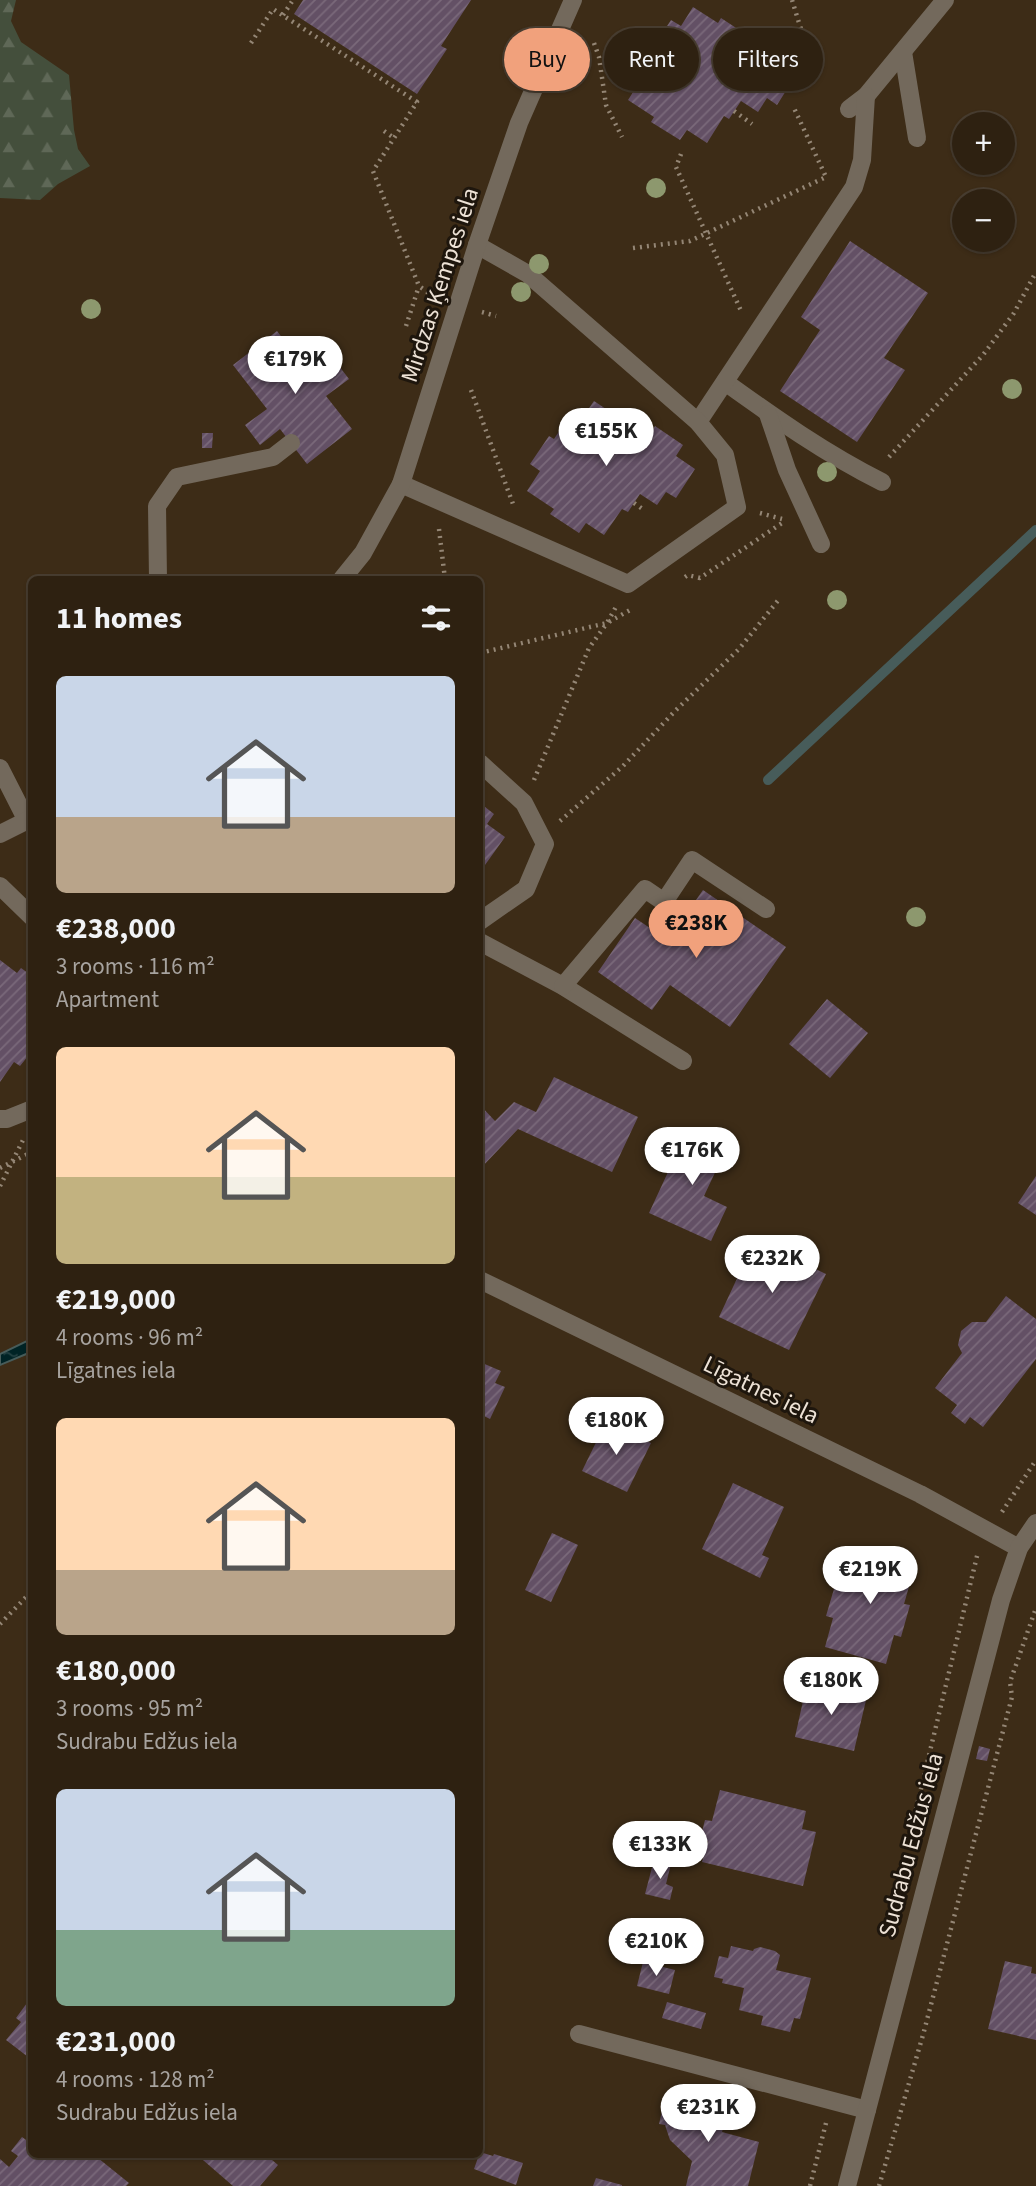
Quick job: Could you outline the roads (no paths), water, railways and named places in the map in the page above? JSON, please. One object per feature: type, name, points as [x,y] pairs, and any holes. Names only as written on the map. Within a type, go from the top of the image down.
[{"type":"street","name":"Mirdzas Ķempes iela","points":[[344,576],[363,553],[401,484],[519,123],[573,0]]},
{"type":"street","points":[[849,109],[866,96],[945,0]]},
{"type":"street","points":[[903,52],[917,138]]},
{"type":"street","points":[[698,422],[854,187],[862,160],[866,96]]},
{"type":"street","points":[[401,484],[628,584],[737,507],[724,455],[698,422],[528,274],[477,245]]},
{"type":"street","points":[[725,382],[768,414],[853,468],[882,482]]},
{"type":"street","points":[[768,414],[787,470],[821,544]]},
{"type":"street","points":[[158,576],[157,506],[177,477],[274,457],[291,443]]},
{"type":"street","points":[[483,766],[524,803],[545,844],[526,889],[483,919]]},
{"type":"street","points":[[0,768],[28,817]]},
{"type":"street","points":[[0,834],[28,820]]},
{"type":"street","points":[[563,986],[645,889],[664,902],[692,860],[766,909]]},
{"type":"street","points":[[0,886],[28,913]]},
{"type":"street","points":[[483,944],[563,986],[682,1061]]},
{"type":"street","points":[[0,1119],[28,1111]]},
{"type":"street","name":"Līgatnes iela","points":[[483,1281],[920,1494],[1019,1548]]},
{"type":"street","name":"Sudrabu Edžus iela","points":[[847,2186],[1001,1600],[1019,1548],[1036,1523]]},
{"type":"street","points":[[579,2034],[867,2110]]},
{"type":"water","points":[[28,1340],[28,1353],[0,1365],[0,1354]]},
{"type":"waterway","points":[[768,780],[1036,530]]}]
